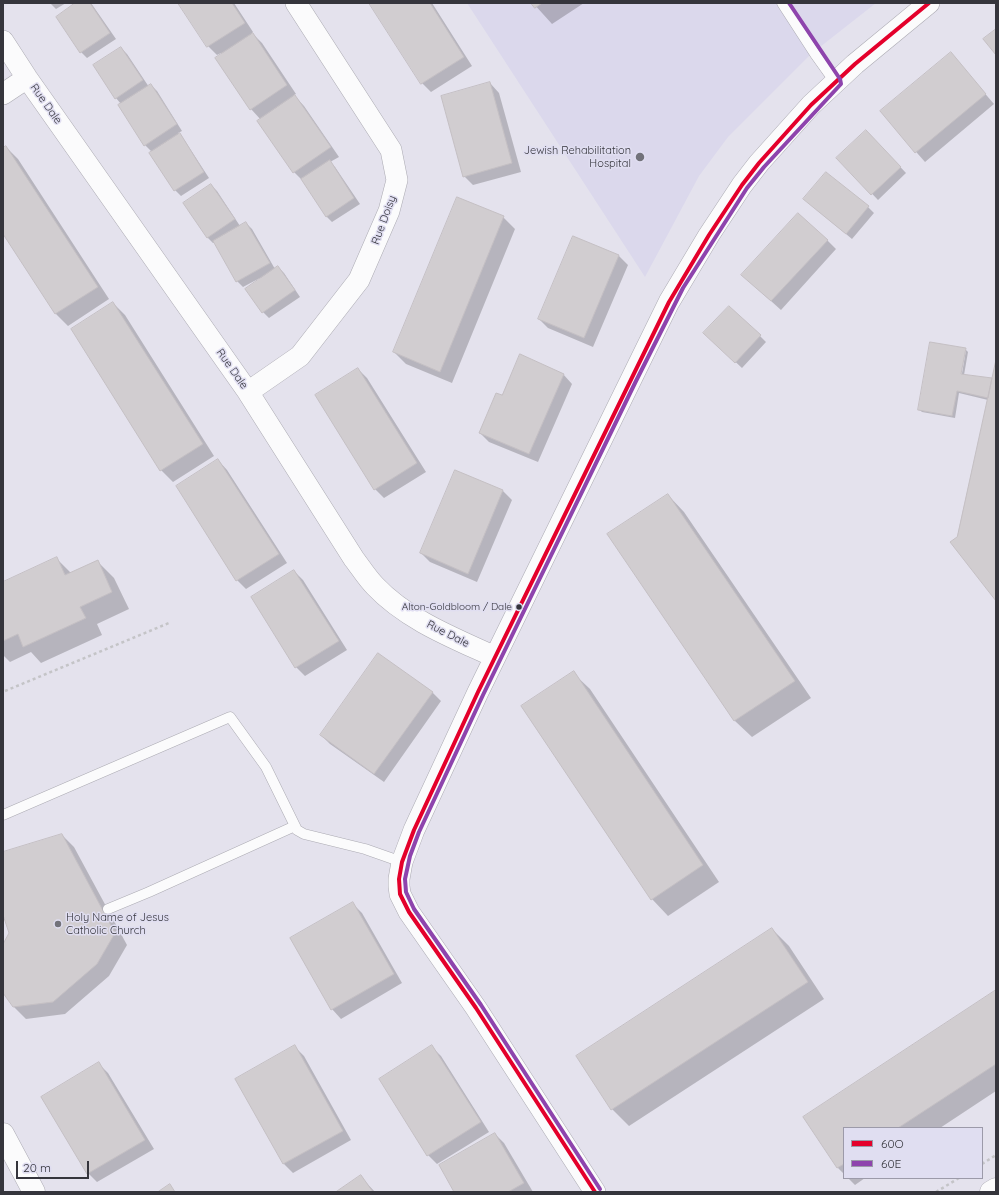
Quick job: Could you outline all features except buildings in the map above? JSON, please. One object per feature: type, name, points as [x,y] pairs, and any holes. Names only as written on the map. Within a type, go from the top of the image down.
[{"type":"street","name":"Rue Doisy","points":[[248,392],[300,356],[359,280],[389,211],[397,180],[391,150],[296,3]]},
{"type":"street","points":[[595,1192],[476,1008],[407,907],[400,894],[399,886],[402,862],[414,830],[495,657],[678,285],[742,184],[759,163],[835,82],[929,3]]},
{"type":"street","name":"Rue Dale","points":[[3,41],[27,78],[248,392],[354,559],[376,587],[402,609],[420,620],[495,657]]},
{"type":"street","points":[[3,94],[27,78]]},
{"type":"street","points":[[3,1134],[34,1192]]},
{"type":"street","points":[[991,1192],[996,1189]]},
{"type":"lane","points":[[782,3],[835,82]]},
{"type":"lane","points":[[3,815],[230,717],[266,767],[295,826],[304,834],[365,849],[402,862]]},
{"type":"lane","points":[[108,909],[295,826]]},
{"type":"path","points":[[5,691],[169,623]]},
{"type":"path","points":[[983,1163],[996,1155]]},
{"type":"path","points":[[936,1192],[957,1179]]},
{"type":"shaded area","name":"Jewish Rehabilitation Hospital","points":[[467,3],[876,3],[811,54],[728,137],[699,176],[645,277]]},
{"type":"transit line","name":"60E","points":[[600,1189],[481,1005],[414,909],[406,892],[405,879],[410,856],[419,832],[483,695],[683,288],[747,188],[764,167],[841,84],[840,79],[789,3]]},
{"type":"transit line","name":"60O","points":[[595,1192],[476,1008],[409,912],[400,894],[399,879],[402,862],[414,830],[478,692],[669,302],[709,235],[742,185],[759,163],[811,105],[855,64],[929,3]]},
{"type":"place","name":"Jewish Rehabilitation Hospital","points":[[640,157]]},
{"type":"place","name":"Alton-Goldbloom / Dale","points":[[519,607]]},
{"type":"place","name":"Holy Name of Jesus Catholic Church","points":[[58,924]]}]
